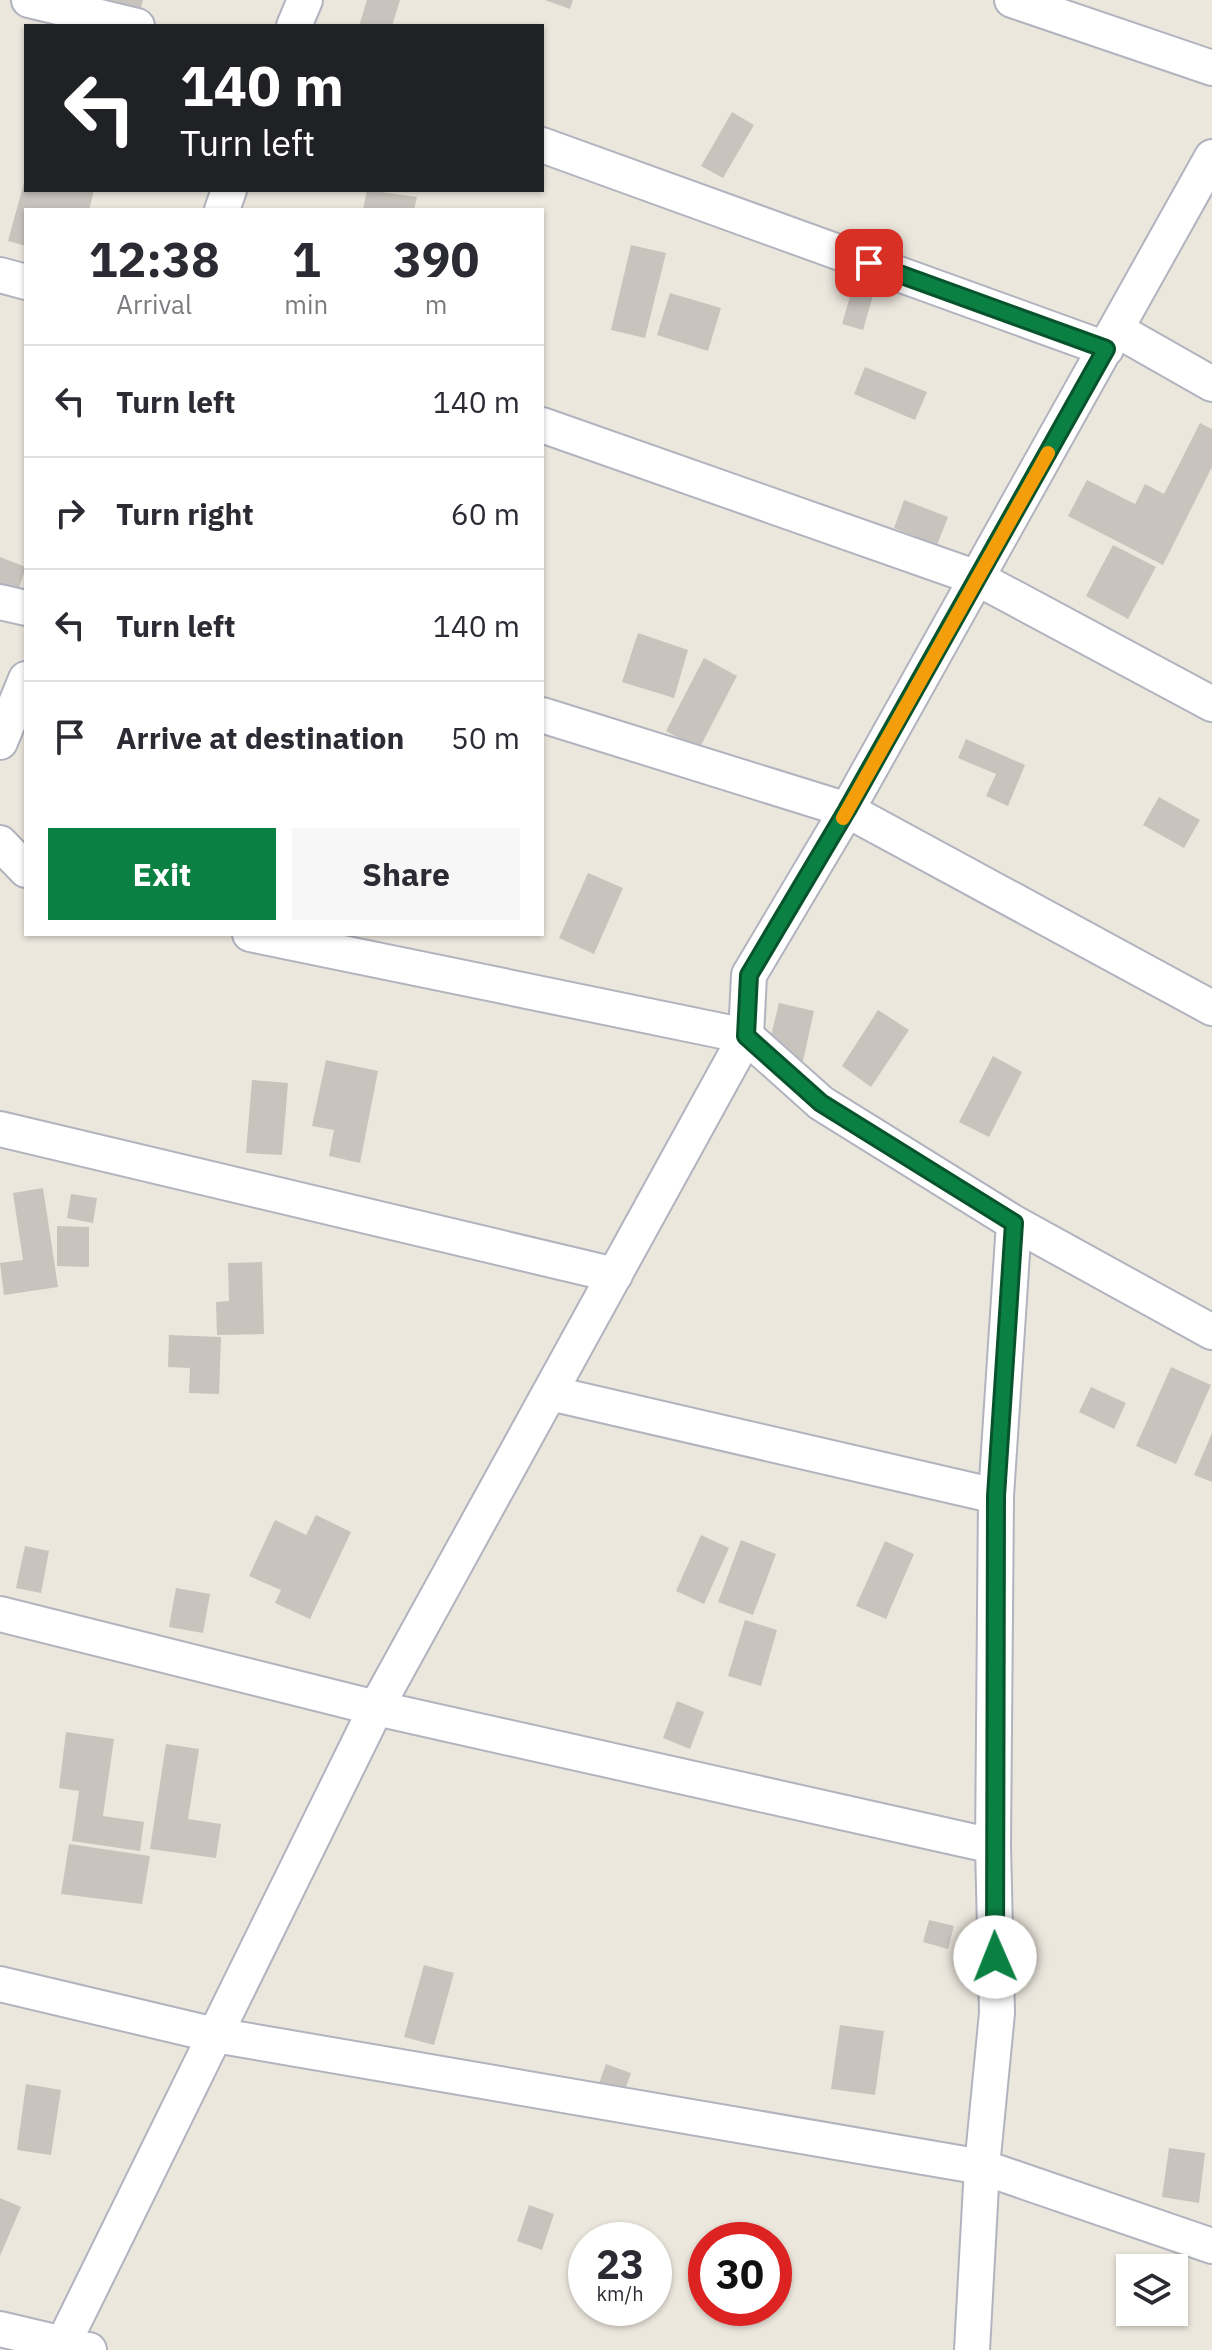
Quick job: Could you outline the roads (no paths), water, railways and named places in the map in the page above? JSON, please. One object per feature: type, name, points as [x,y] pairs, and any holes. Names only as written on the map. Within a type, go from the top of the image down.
[{"type":"street","points":[[29,0],[129,24]]},
{"type":"street","points":[[295,24],[305,0]]},
{"type":"street","points":[[1012,0],[1212,68]]},
{"type":"street","points":[[544,146],[1112,340],[1212,384]]},
{"type":"street","points":[[0,2329],[71,2348],[215,2035],[376,1708],[746,1036],[749,975],[847,810],[1212,157]]},
{"type":"street","points":[[0,275],[24,281]]},
{"type":"street","points":[[544,426],[977,578],[1212,704]]},
{"type":"street","points":[[0,602],[24,608]]},
{"type":"street","points":[[0,742],[24,684]]},
{"type":"street","points":[[544,716],[847,810],[1212,1008]]},
{"type":"street","points":[[0,843],[24,868]]},
{"type":"street","points":[[260,936],[746,1036],[821,1103],[1014,1223],[1212,1332]]},
{"type":"street","points":[[0,1129],[615,1275]]},
{"type":"street","points":[[972,2350],[982,2167],[997,2013],[993,1846],[996,1496],[1014,1223]]},
{"type":"street","points":[[550,1393],[996,1496]]},
{"type":"street","points":[[0,1614],[376,1708],[993,1846]]},
{"type":"street","points":[[0,1984],[215,2035],[982,2167],[1212,2246]]}]
